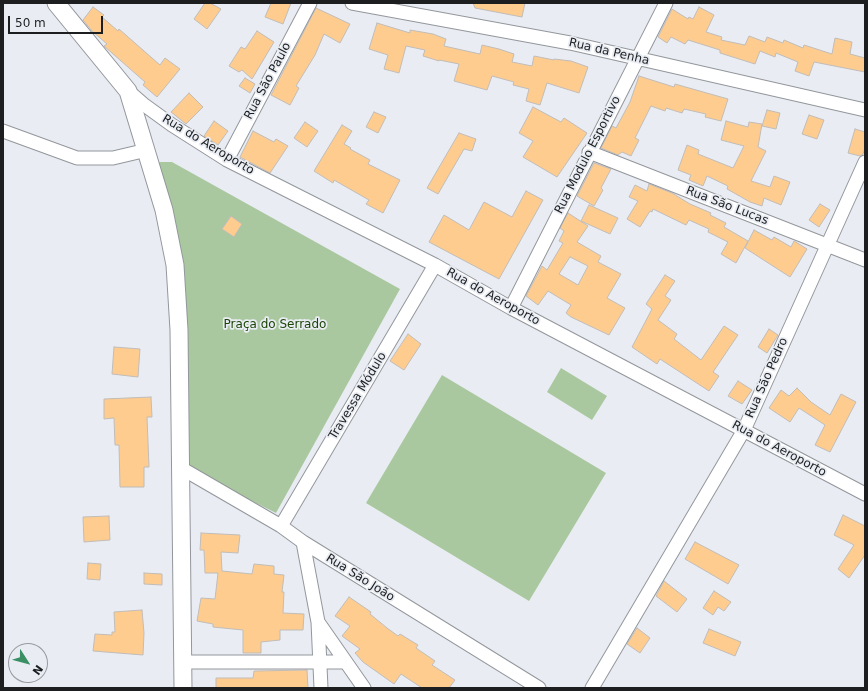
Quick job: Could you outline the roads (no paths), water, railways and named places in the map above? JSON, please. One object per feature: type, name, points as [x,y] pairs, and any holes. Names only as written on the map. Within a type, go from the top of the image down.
[{"type":"street","points":[[56,3],[128,91],[164,210],[175,265],[179,330],[183,688]]},
{"type":"street","name":"Rua São Paulo","points":[[227,160],[310,3]]},
{"type":"street","name":"Rua da Penha","points":[[352,3],[534,36],[865,110]]},
{"type":"street","name":"Rua Modulo Esportivo","points":[[511,308],[666,3]]},
{"type":"street","name":"Rua do Aeroporto","points":[[128,91],[166,121],[227,160],[435,265],[511,308],[865,494]]},
{"type":"street","points":[[3,131],[77,158],[106,158],[147,150]]},
{"type":"street","name":"Rua São Lucas","points":[[589,152],[865,260]]},
{"type":"street","name":"Rua São Pedro","points":[[592,688],[744,430],[826,245],[865,162]]},
{"type":"street","name":"Travessa Módulo","points":[[281,526],[435,265]]},
{"type":"street","name":"Rua São João","points":[[181,468],[281,526],[303,542],[539,688]]},
{"type":"street","points":[[303,542],[318,622],[321,688]]},
{"type":"street","points":[[318,622],[364,688]]},
{"type":"street","points":[[182,662],[346,662]]},
{"type":"park label","name":"Praça do Serrado","points":[[275,325]]}]
